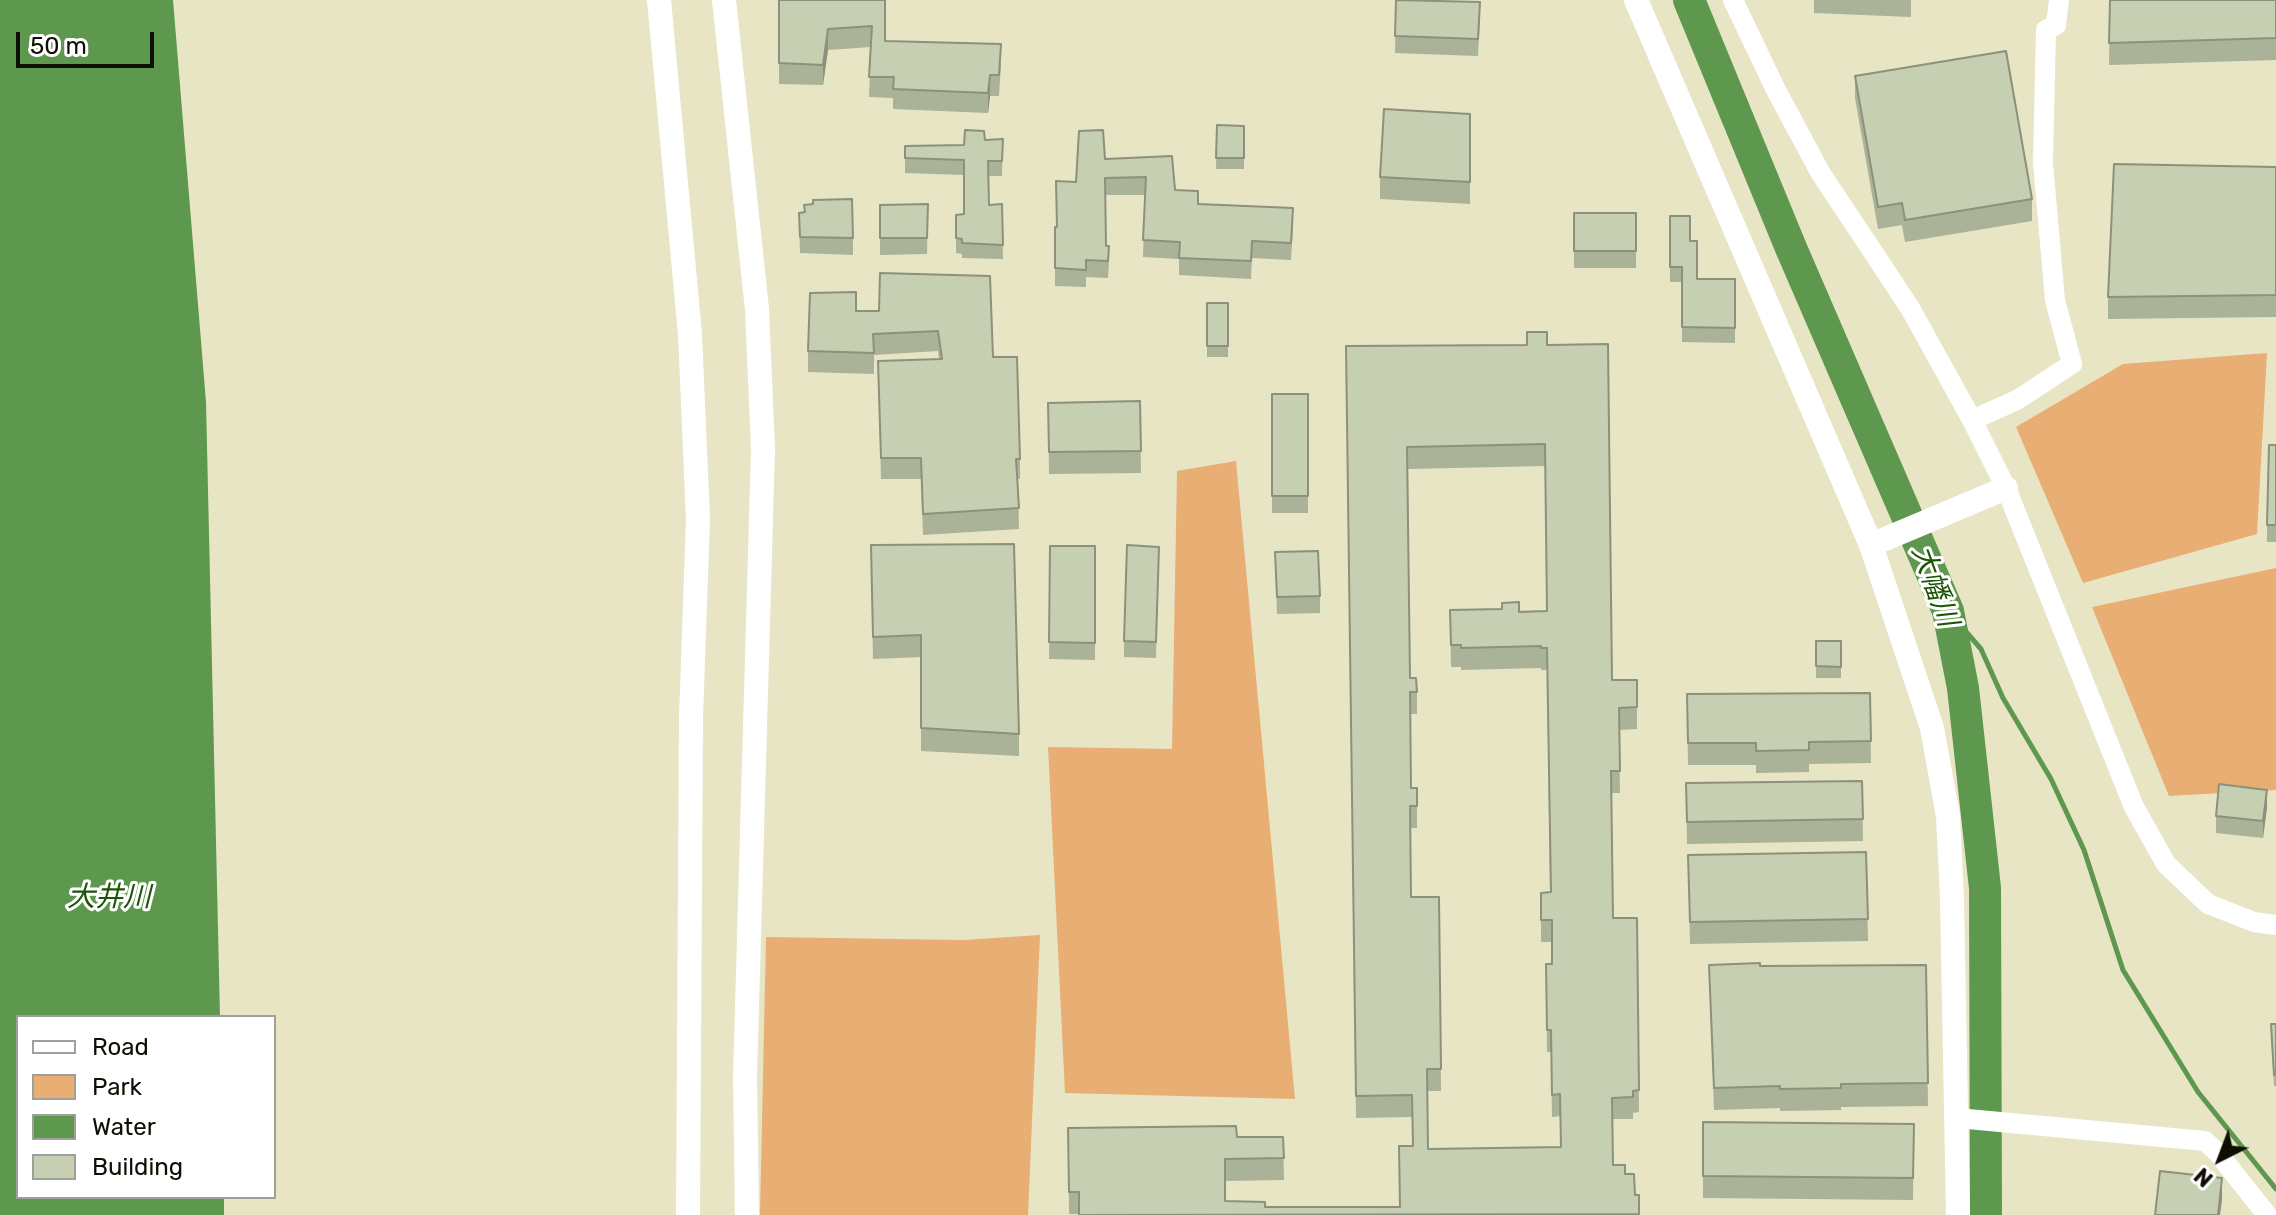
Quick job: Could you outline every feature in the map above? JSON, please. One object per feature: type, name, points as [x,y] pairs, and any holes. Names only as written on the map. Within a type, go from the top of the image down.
[{"type":"street","points":[[659,0],[690,334],[698,519],[691,718],[688,1215]]},
{"type":"street","points":[[724,0],[757,309],[763,448],[745,1077],[747,1215]]},
{"type":"street","points":[[1636,0],[1871,545],[1932,728],[1948,816],[1958,1215]]},
{"type":"street","points":[[1733,0],[1820,172],[1910,308],[1972,420],[2006,488],[2134,807],[2166,864],[2208,904],[2254,922],[2276,925]]},
{"type":"street","points":[[1972,420],[2017,400],[2072,364],[2055,300],[2043,163],[2046,30],[2056,25],[2059,0]]},
{"type":"street","points":[[1871,545],[2006,488]]},
{"type":"street","points":[[1957,1118],[2205,1141],[2267,1215]]},
{"type":"green space","points":[[2267,353],[2257,534],[2083,583],[2016,427],[2123,364]]},
{"type":"green space","points":[[1236,461],[1295,1099],[1065,1093],[1048,747],[1172,749],[1177,471]]},
{"type":"green space","points":[[2276,568],[2276,790],[2169,796],[2092,607]]},
{"type":"green space","points":[[1040,935],[1028,1215],[760,1215],[766,937],[963,940]]},
{"type":"water","name":"大井川","points":[[0,0],[173,0],[206,402],[220,1015],[16,1015],[16,1199],[224,1199],[224,1215],[0,1215]]},
{"type":"building","points":[[779,0],[885,0],[885,41],[1001,44],[999,75],[990,75],[988,93],[893,89],[894,77],[869,77],[872,26],[828,29],[823,65],[779,63]]},
{"type":"building","points":[[1396,0],[1480,2],[1478,39],[1395,36]]},
{"type":"building","points":[[2110,0],[2276,0],[2276,38],[2109,43]]},
{"type":"building","points":[[2006,51],[2032,199],[1905,220],[1902,203],[1878,207],[1855,76]]},
{"type":"building","points":[[1384,109],[1470,114],[1470,182],[1380,177]]},
{"type":"building","points":[[1217,125],[1244,126],[1244,158],[1216,158]]},
{"type":"building","points":[[965,130],[984,131],[985,140],[1003,139],[1002,161],[988,161],[989,205],[1002,204],[1003,245],[962,243],[962,239],[956,238],[956,215],[964,214],[964,160],[905,158],[905,146],[964,145]]},
{"type":"building","points":[[1103,130],[1105,159],[1172,156],[1175,190],[1198,191],[1198,204],[1293,208],[1291,243],[1252,241],[1251,261],[1179,258],[1180,242],[1143,240],[1146,177],[1105,178],[1108,261],[1086,260],[1086,270],[1055,268],[1056,181],[1076,182],[1079,131]]},
{"type":"building","points":[[2114,164],[2276,167],[2276,295],[2108,297]]},
{"type":"building","points":[[852,199],[853,238],[800,237],[799,213],[805,212],[804,205],[813,204],[813,200]]},
{"type":"building","points":[[928,204],[927,238],[880,238],[880,205]]},
{"type":"building","points":[[1574,213],[1636,213],[1636,251],[1574,251]]},
{"type":"building","points":[[1670,216],[1690,216],[1690,241],[1697,241],[1697,279],[1735,279],[1735,328],[1682,327],[1682,267],[1670,267]]},
{"type":"building","points":[[880,273],[990,276],[993,357],[1017,357],[1019,508],[923,514],[921,458],[881,458],[878,361],[942,359],[938,331],[873,334],[874,353],[808,351],[810,293],[856,292],[856,311],[879,311]]},
{"type":"building","points":[[1207,303],[1228,303],[1228,346],[1207,346]]},
{"type":"building","points":[[1527,332],[1547,332],[1547,345],[1608,344],[1612,680],[1637,680],[1637,707],[1619,708],[1620,771],[1611,771],[1613,918],[1637,918],[1639,1090],[1633,1091],[1633,1097],[1612,1098],[1613,1165],[1625,1165],[1625,1174],[1634,1174],[1639,1214],[1079,1215],[1079,1192],[1069,1192],[1068,1128],[1236,1126],[1237,1137],[1283,1137],[1284,1158],[1225,1159],[1225,1201],[1265,1202],[1265,1207],[1400,1207],[1399,1146],[1413,1146],[1412,1095],[1356,1096],[1346,346],[1527,345]],"holes":[[[1545,444],[1547,611],[1519,612],[1519,602],[1502,603],[1502,609],[1450,610],[1451,645],[1461,645],[1461,648],[1547,648],[1551,892],[1541,893],[1541,920],[1552,920],[1552,964],[1546,964],[1547,1030],[1551,1030],[1552,1095],[1560,1094],[1561,1147],[1428,1149],[1427,1069],[1441,1069],[1439,897],[1411,897],[1410,806],[1417,806],[1417,788],[1411,788],[1410,692],[1417,692],[1416,678],[1410,678],[1407,447]]]},
{"type":"building","points":[[1272,394],[1308,394],[1308,496],[1272,496]]},
{"type":"building","points":[[1140,401],[1141,451],[1049,452],[1048,403]]},
{"type":"building","points":[[2269,445],[2276,445],[2276,525],[2267,525]]},
{"type":"building","points":[[1014,544],[1019,734],[921,728],[921,635],[873,637],[871,545]]},
{"type":"building","points":[[1127,545],[1159,547],[1156,642],[1124,641]]},
{"type":"building","points":[[1050,546],[1095,546],[1095,643],[1049,642]]},
{"type":"building","points":[[1318,551],[1320,596],[1277,597],[1275,552]]},
{"type":"building","points":[[1816,641],[1841,641],[1841,667],[1816,666]]},
{"type":"building","points":[[1870,693],[1871,741],[1809,742],[1809,750],[1756,751],[1756,743],[1688,743],[1687,694]]},
{"type":"building","points":[[1862,781],[1863,819],[1687,822],[1686,783]]},
{"type":"building","points":[[2219,784],[2267,790],[2263,821],[2216,816]]},
{"type":"building","points":[[1866,852],[1868,919],[1690,922],[1688,855]]},
{"type":"building","points":[[1760,963],[1760,966],[1926,965],[1928,1083],[1841,1084],[1841,1088],[1714,1088],[1709,965]]},
{"type":"building","points":[[2271,1024],[2276,1024],[2274,1075]]},
{"type":"building","points":[[1703,1122],[1914,1124],[1913,1178],[1703,1176]]},
{"type":"building","points":[[2160,1171],[2222,1178],[2218,1215],[2155,1215]]},
{"type":"waterway","name":"大幡川","points":[[1689,0],[1791,248],[1948,611],[1963,688],[1985,888],[1986,1215]]},
{"type":"waterway","points":[[1948,611],[1981,649],[2003,698],[2051,779],[2084,850],[2123,970],[2198,1092],[2276,1189]]}]
